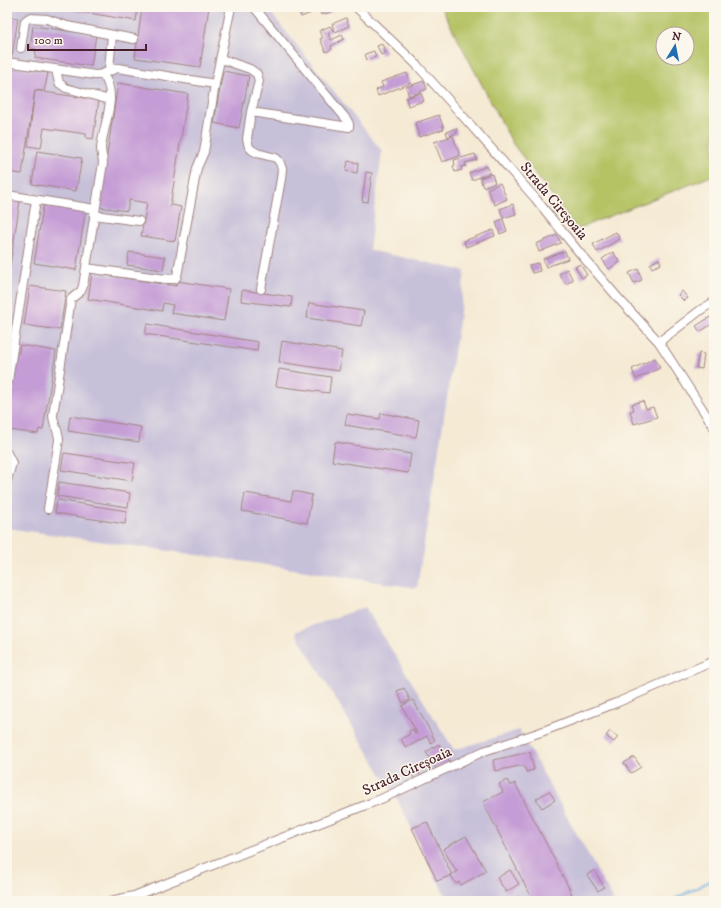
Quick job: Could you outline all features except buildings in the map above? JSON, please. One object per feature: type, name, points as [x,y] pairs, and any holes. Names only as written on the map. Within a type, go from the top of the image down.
[{"type":"street","points":[[86,268],[166,279],[175,279],[177,276],[197,168],[204,152],[215,84],[231,7]]},
{"type":"street","points":[[251,112],[349,127],[347,120],[254,7]]},
{"type":"street","name":"Strada Cireșoaia","points":[[356,7],[416,64],[454,105],[535,198],[619,299],[659,342],[714,428]]},
{"type":"street","points":[[21,48],[25,21],[29,18],[47,19],[67,26],[134,39]]},
{"type":"street","points":[[48,509],[59,440],[53,420],[57,384],[71,299],[82,291],[103,163],[101,149],[110,100],[106,72],[112,35]]},
{"type":"street","points":[[221,59],[250,69],[257,74],[259,81],[251,112],[247,139],[249,147],[257,154],[276,158],[282,169],[260,288]]},
{"type":"street","points":[[7,62],[56,70],[106,72],[118,68],[215,84]]},
{"type":"street","points":[[56,70],[59,82],[66,88],[110,100]]},
{"type":"street","points":[[7,195],[139,221]]},
{"type":"street","points":[[7,387],[10,352],[36,200]]},
{"type":"street","points":[[659,342],[702,309],[714,302]]},
{"type":"street","points":[[7,453],[12,463],[7,480]]},
{"type":"street","name":"Strada Cireșoaia","points":[[110,901],[134,896],[308,829],[381,799],[484,751],[541,732],[616,703],[714,661]]},
{"type":"shaded area","points":[[7,7],[266,7],[382,151],[369,250],[465,271],[458,328],[417,588],[7,528]]},
{"type":"shaded area","points":[[365,607],[454,750],[519,730],[614,901],[448,901],[399,803],[295,632]]},
{"type":"green space","points":[[441,7],[714,7],[714,175],[577,229],[513,144]]},
{"type":"waterway","points":[[671,901],[714,879]]}]
